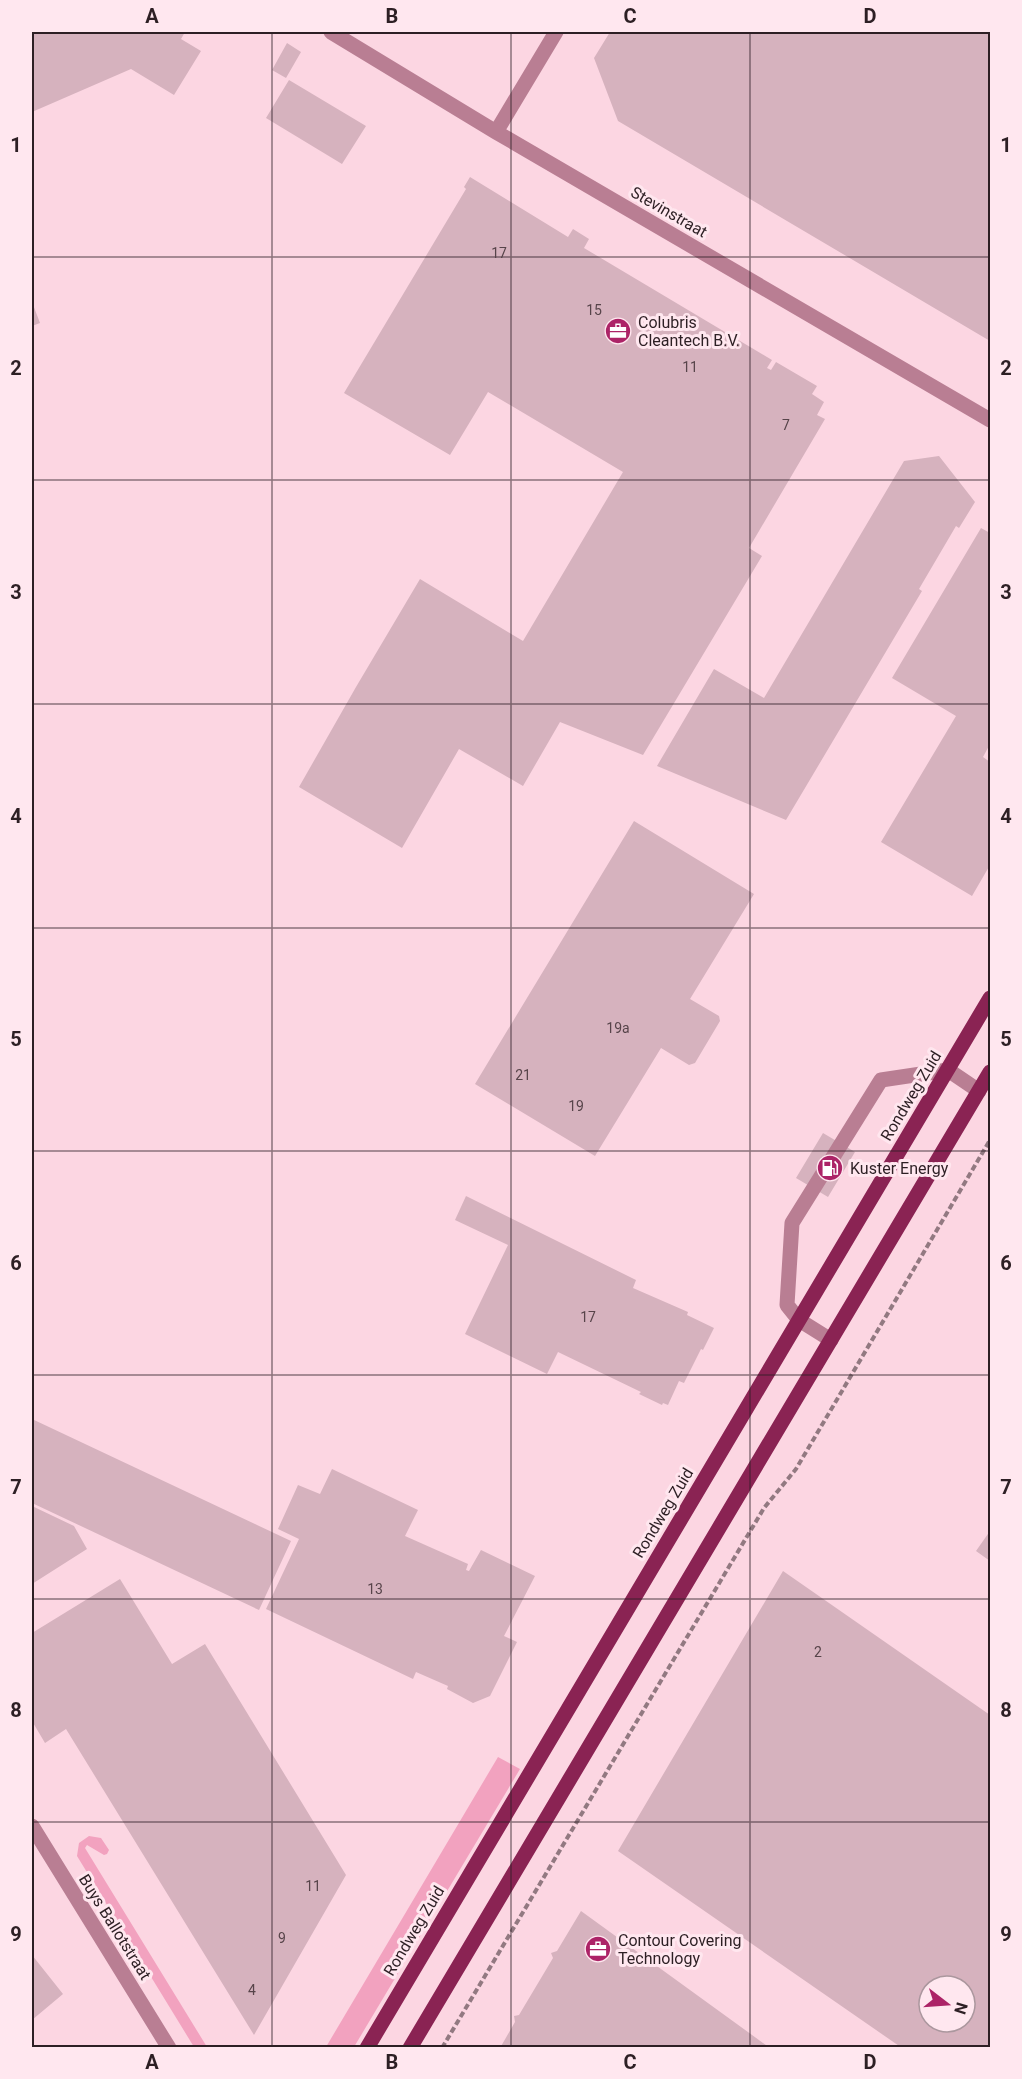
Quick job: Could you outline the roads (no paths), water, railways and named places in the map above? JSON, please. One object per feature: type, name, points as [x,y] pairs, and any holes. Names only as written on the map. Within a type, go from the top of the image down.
[{"type":"main road","name":"Rondweg Zuid","points":[[367,2048],[990,998]]},
{"type":"main road","points":[[410,2048],[990,1072]]},
{"type":"street","name":"Stevinstraat","points":[[331,32],[496,132],[990,420]]},
{"type":"street","points":[[496,132],[556,32]]},
{"type":"street","points":[[831,1340],[799,1320],[787,1305],[792,1223],[881,1080],[948,1070],[979,1091]]},
{"type":"street","name":"Buys Ballotstraat","points":[[32,1826],[169,2048]]},
{"type":"place","name":"Colubris Cleantech B.V.","points":[[618,331]]},
{"type":"place","name":"Kuster Energy","points":[[830,1168]]},
{"type":"place","name":"Contour Covering Technology","points":[[598,1949]]}]
